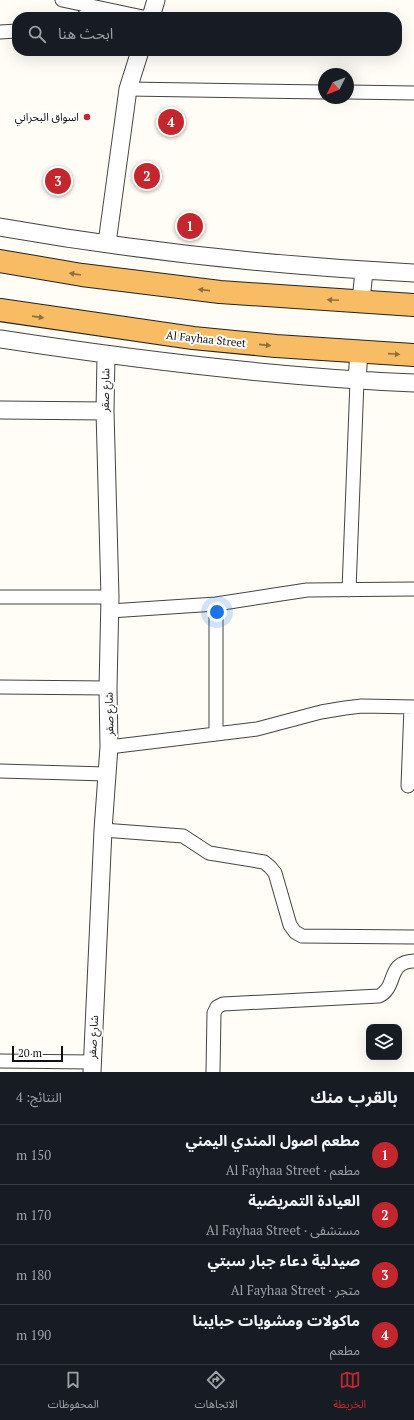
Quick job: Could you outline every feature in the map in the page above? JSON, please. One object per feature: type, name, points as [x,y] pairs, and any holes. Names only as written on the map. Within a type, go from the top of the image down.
[{"type":"highway","points":[[0,262],[166,286],[289,297],[414,305]]},
{"type":"highway","name":"Al Fayhaa Street","points":[[0,310],[193,338],[276,346],[414,355]]},
{"type":"street","points":[[62,0],[118,12]]},
{"type":"street","points":[[152,12],[156,0]]},
{"type":"street","points":[[92,12],[99,8]]},
{"type":"street","points":[[0,32],[12,31]]},
{"type":"street","points":[[107,243],[128,89],[138,56]]},
{"type":"street","points":[[128,89],[318,92]]},
{"type":"street","points":[[354,92],[414,93]]},
{"type":"street","points":[[0,227],[214,257],[364,271],[414,273]]},
{"type":"street","points":[[361,301],[364,271]]},
{"type":"street","points":[[0,339],[106,355],[357,381],[414,383]]},
{"type":"street","points":[[349,590],[359,351]]},
{"type":"street","name":"شارع صقر","points":[[92,1067],[103,830],[109,747],[108,688],[110,604],[105,411],[106,355]]},
{"type":"street","points":[[0,410],[105,411]]},
{"type":"street","points":[[0,597],[110,604],[216,604],[307,590],[414,589]]},
{"type":"street","points":[[216,604],[216,733]]},
{"type":"street","points":[[0,686],[108,688]]},
{"type":"street","points":[[109,747],[257,729],[321,712],[345,708],[362,706],[412,707],[408,786]]},
{"type":"street","points":[[0,771],[106,774]]},
{"type":"street","points":[[103,830],[183,836],[209,853],[264,862],[275,873],[290,925],[295,932],[302,936],[414,937]]},
{"type":"street","points":[[213,1072],[214,1013],[217,1007],[223,1004],[379,996],[385,993],[400,963],[414,960]]},
{"type":"street","points":[[0,1061],[92,1067]]},
{"type":"place","name":"اسواق البحراني","points":[[87,117]]},
{"type":"place","name":"ماكولات ومشويات حبايبنا","points":[[171,122]]},
{"type":"place","name":"العيادة التمريضية","points":[[147,176]]},
{"type":"place","name":"صيدلية دعاء جبار سبتي","points":[[58,181]]},
{"type":"place","name":"مطعم اصول المندي اليمني","points":[[190,226]]}]
